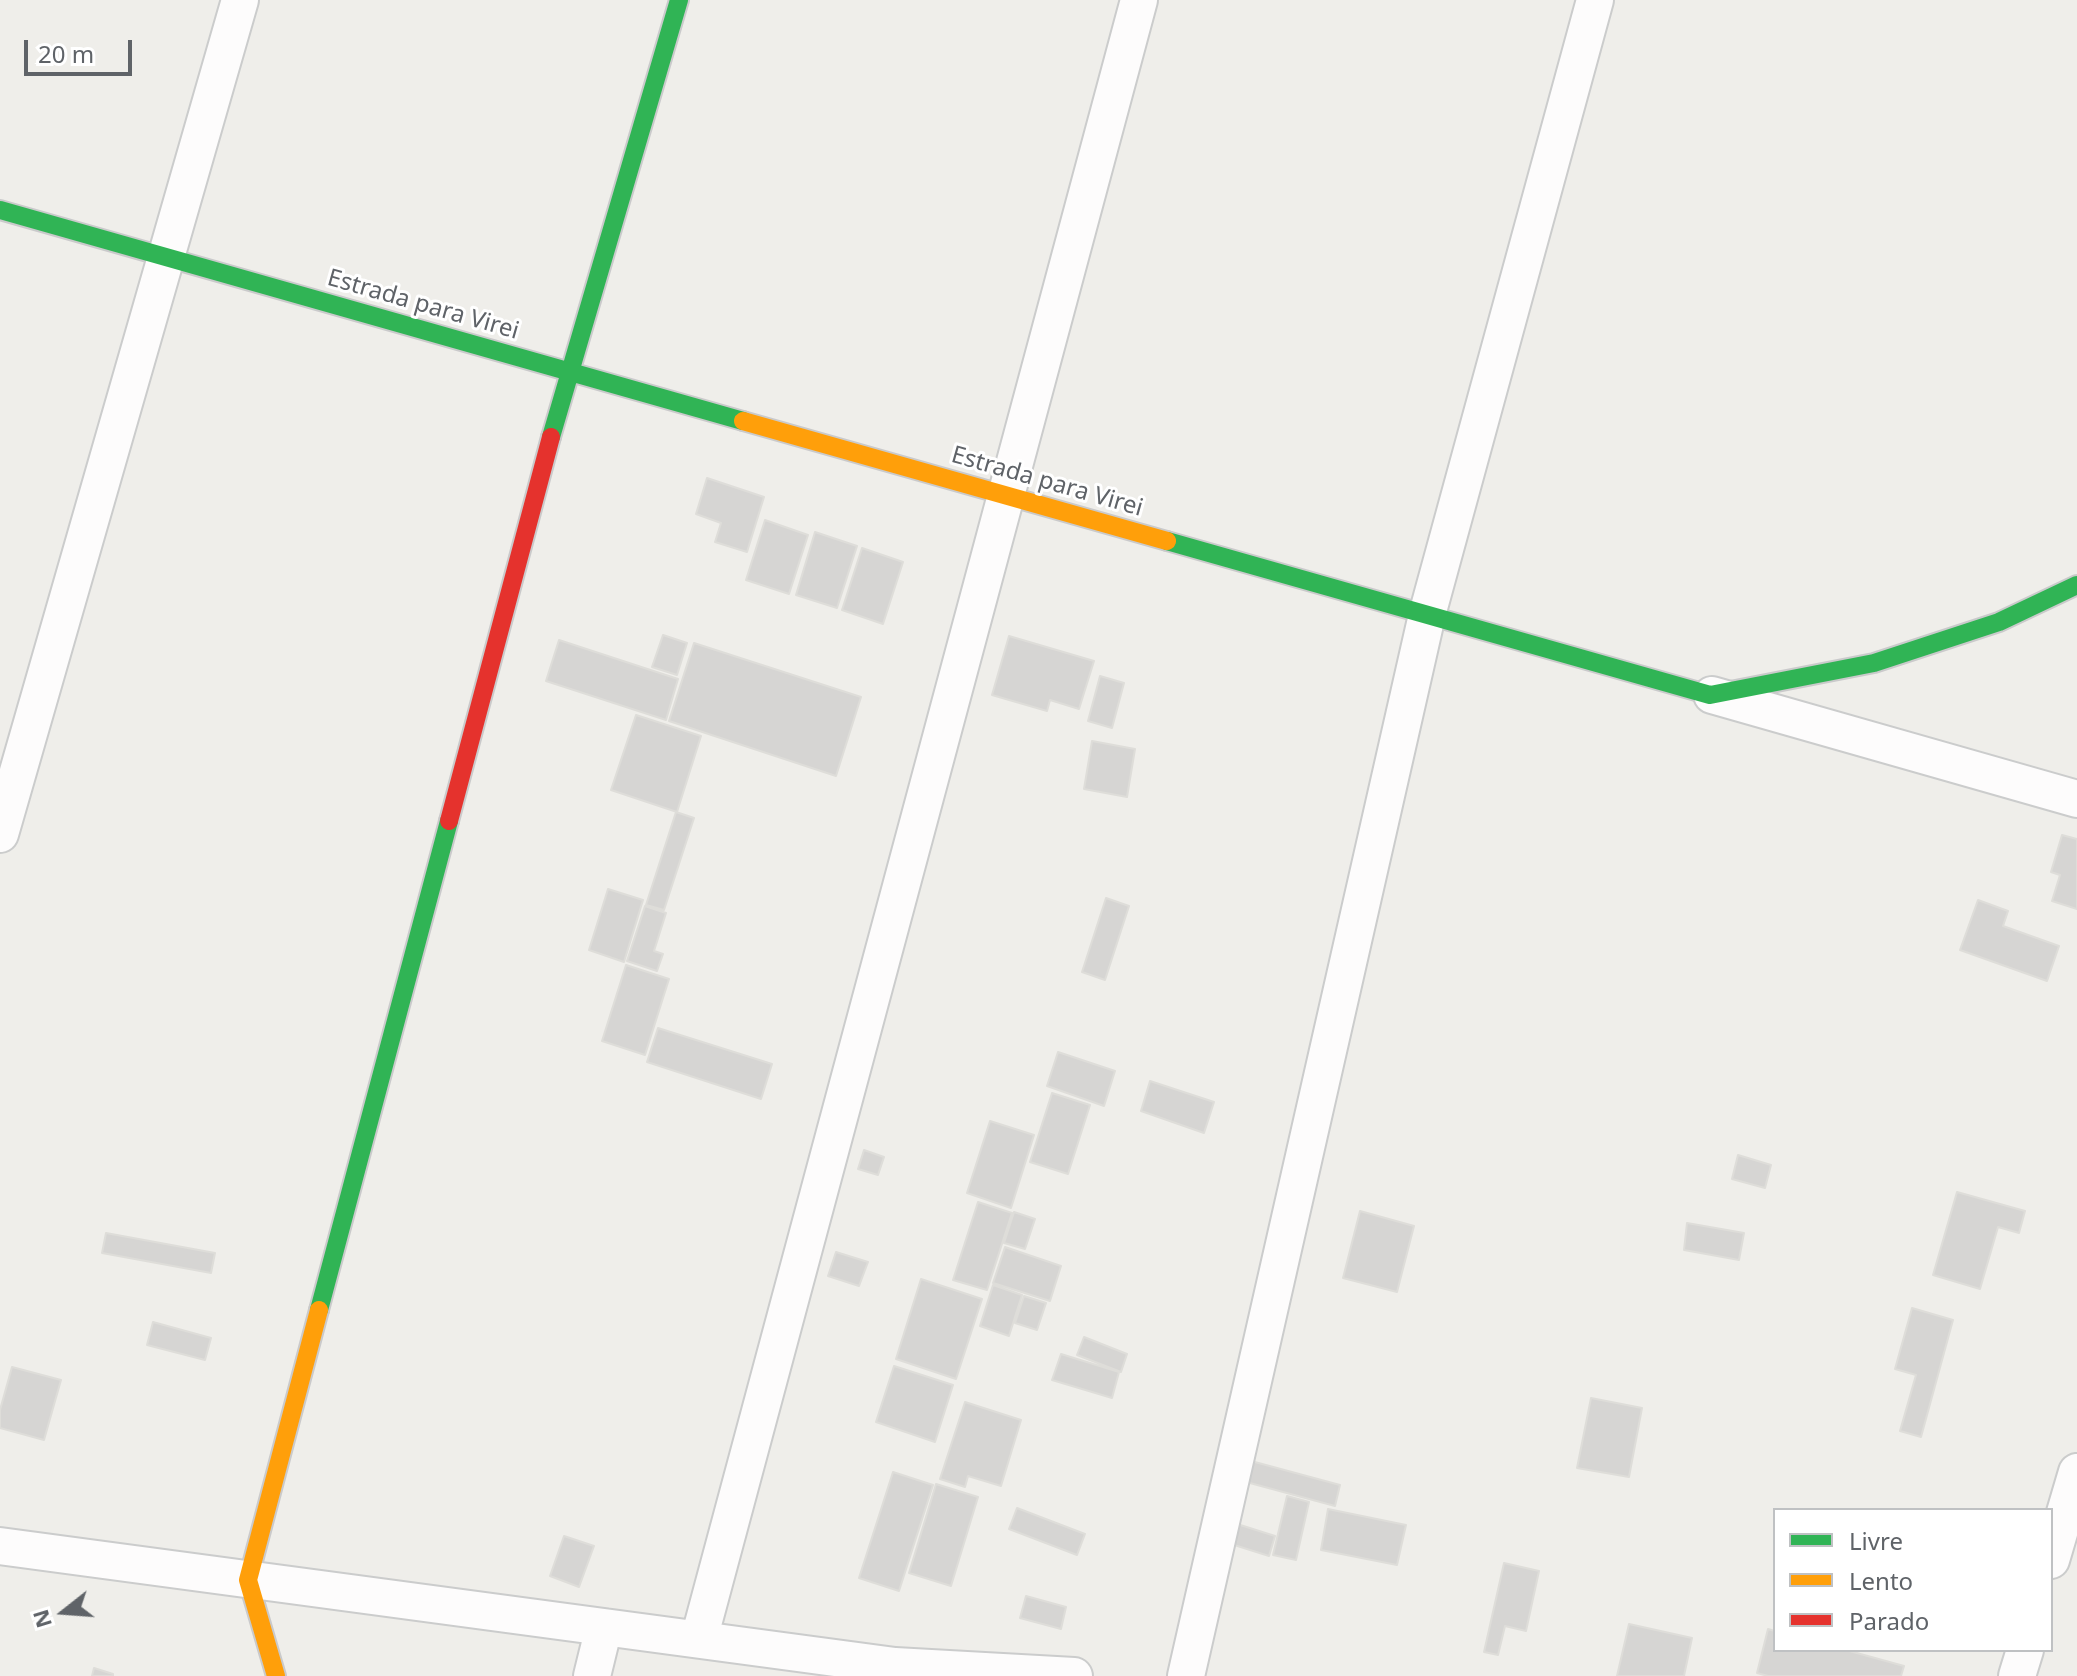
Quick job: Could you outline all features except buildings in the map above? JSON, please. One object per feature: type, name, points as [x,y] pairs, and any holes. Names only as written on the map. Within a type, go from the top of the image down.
[{"type":"street","points":[[0,834],[240,0]]},
{"type":"street","points":[[276,1676],[248,1580],[568,371],[679,0]]},
{"type":"street","points":[[699,1639],[1139,0]]},
{"type":"street","points":[[1186,1676],[1427,615],[1595,0]]},
{"type":"street","name":"Estrada para Virei","points":[[0,210],[1710,695],[1874,663],[1999,622],[2077,585]]},
{"type":"street","points":[[1710,695],[2077,799]]},
{"type":"street","points":[[2053,1553],[2077,1472]]},
{"type":"street","points":[[0,1546],[699,1639],[894,1671],[1074,1676]]},
{"type":"street","points":[[592,1676],[604,1627]]},
{"type":"street","points":[[2017,1676],[2024,1652]]},
{"type":"traffic: fast","points":[[551,437],[679,0]]},
{"type":"traffic: fast","points":[[0,210],[743,421]]},
{"type":"traffic: fast","points":[[1167,541],[1710,695],[1874,663],[1999,622],[2077,585]]},
{"type":"traffic: fast","points":[[319,1310],[449,821]]},
{"type":"traffic: slow","points":[[743,421],[1167,541]]},
{"type":"traffic: slow","points":[[276,1676],[248,1580],[319,1310]]},
{"type":"traffic: jam","points":[[449,821],[551,437]]}]
